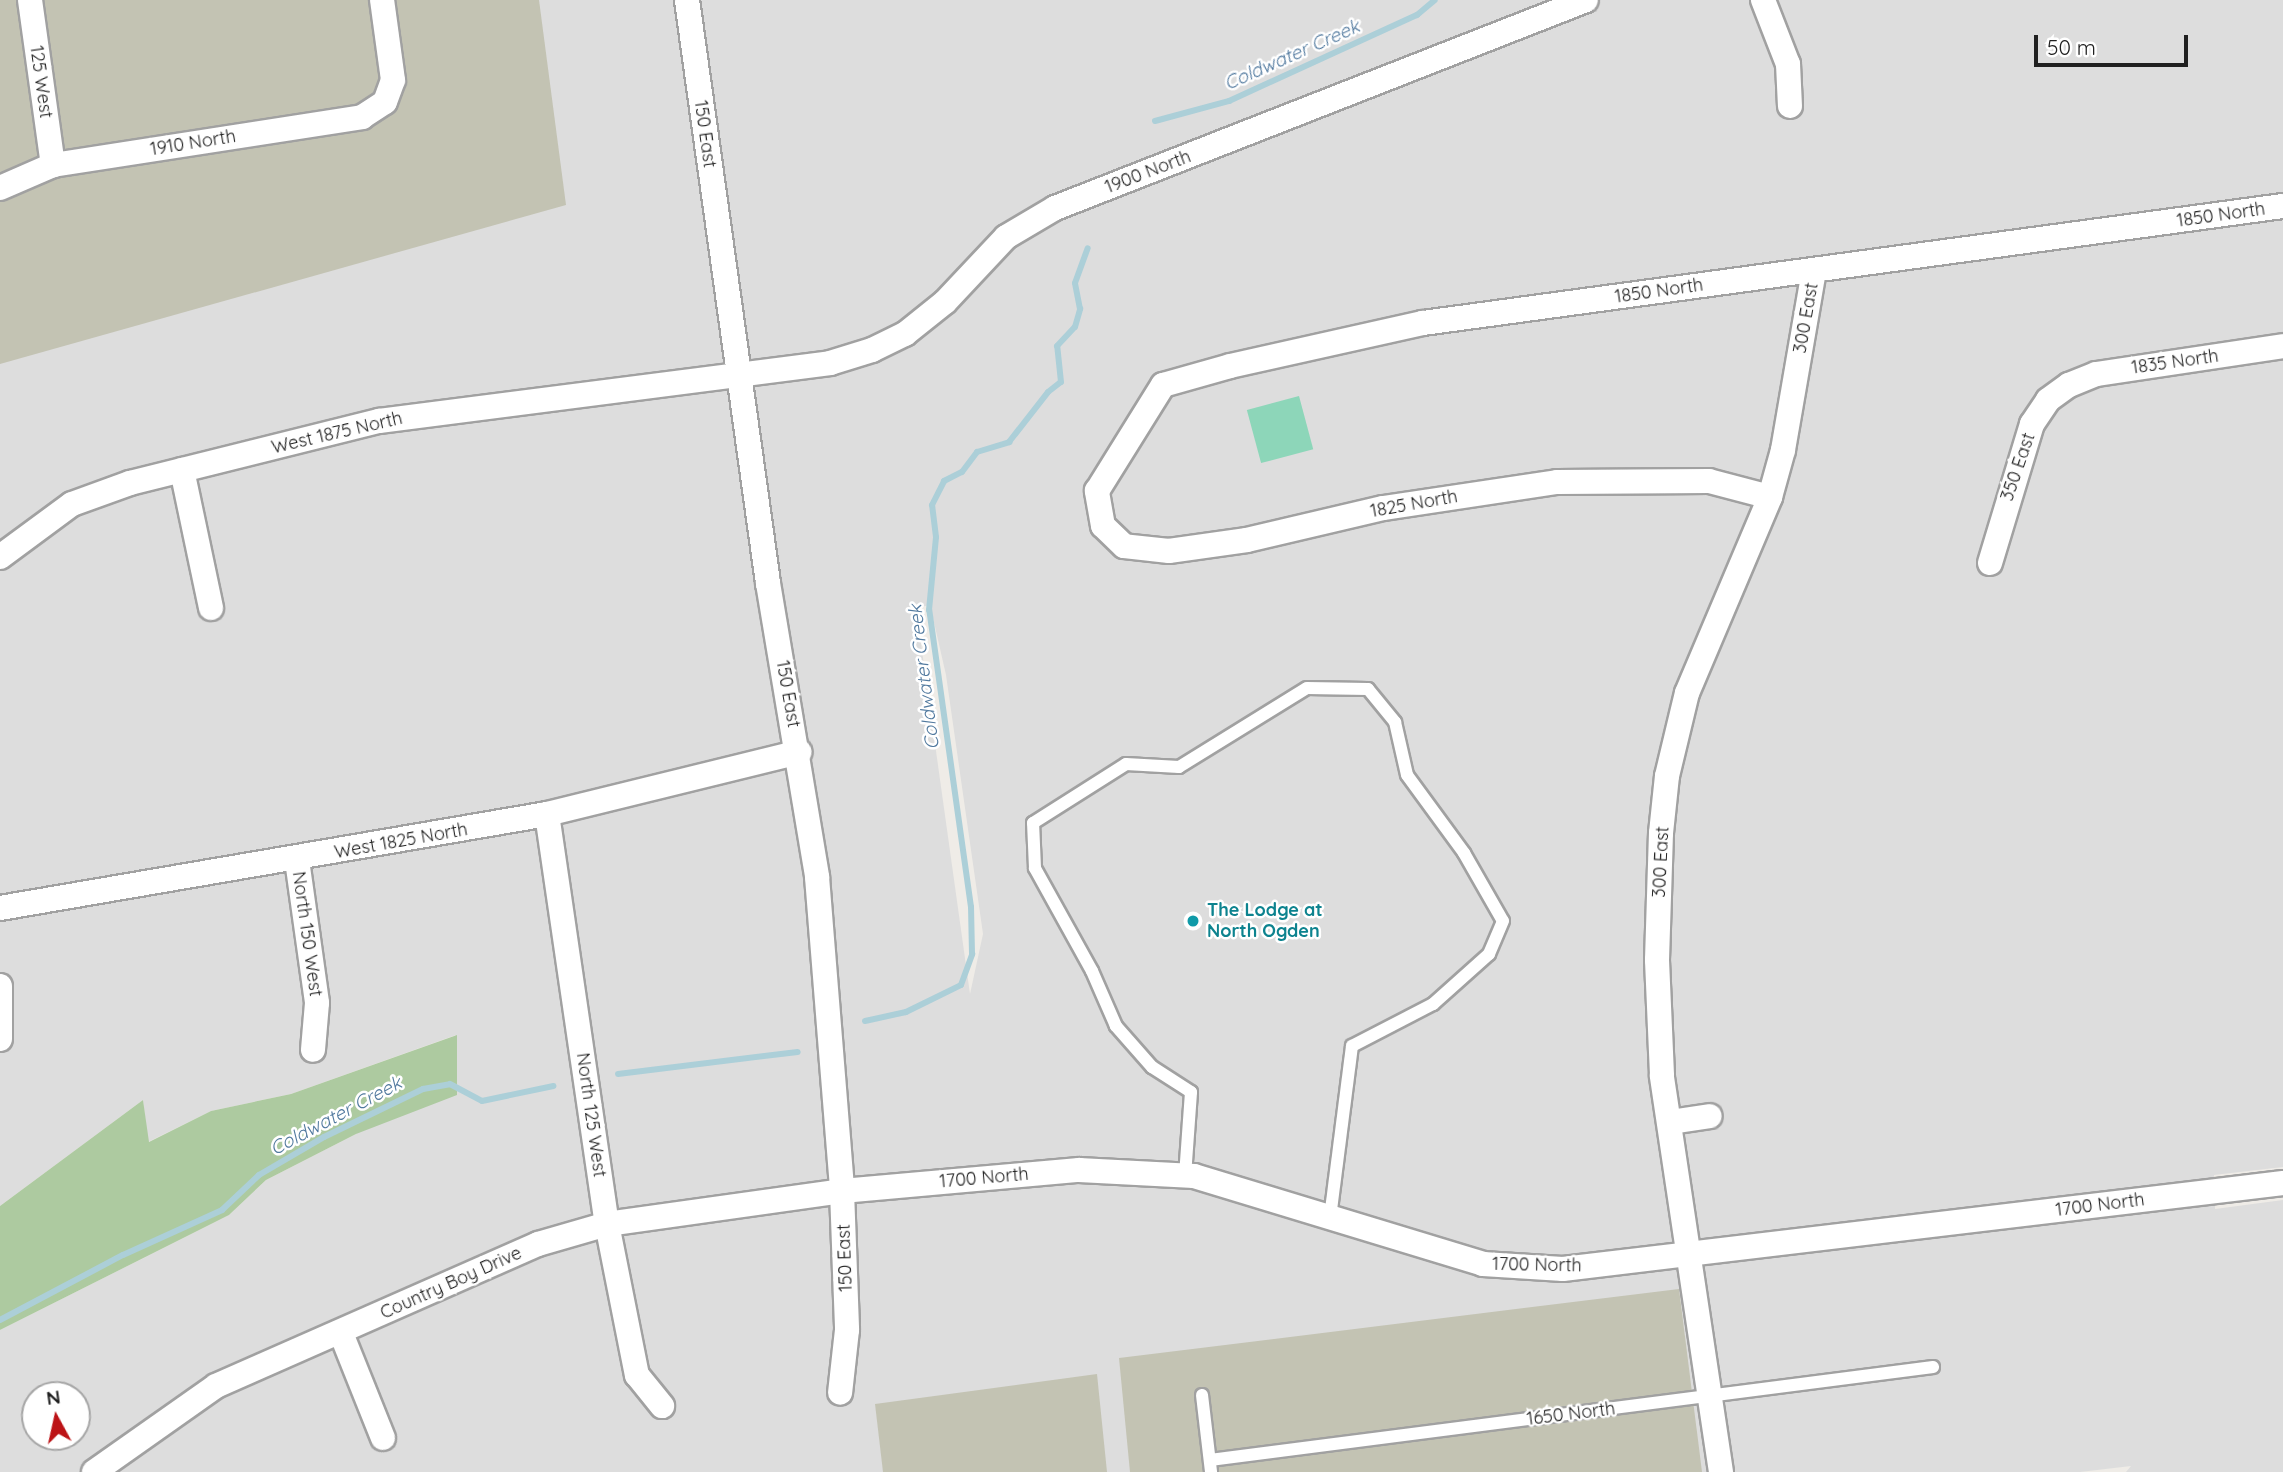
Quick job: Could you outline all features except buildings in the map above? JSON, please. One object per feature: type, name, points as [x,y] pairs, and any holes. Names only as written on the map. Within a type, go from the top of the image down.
[{"type":"street","name":"125 West","points":[[30,0],[53,165]]},
{"type":"street","name":"1910 North","points":[[0,188],[53,165],[362,117],[385,102],[393,80],[382,0]]},
{"type":"street","name":"150 East","points":[[687,0],[768,583],[799,752],[817,877],[842,1191],[848,1330],[840,1392]]},
{"type":"street","name":"1900 North","points":[[739,374],[831,363],[872,350],[905,334],[945,302],[1006,237],[1055,208],[1586,0]]},
{"type":"street","points":[[1763,0],[1788,64],[1790,106]]},
{"type":"street","name":"1850 North","points":[[1097,491],[1163,385],[1423,323],[2283,206]]},
{"type":"street","name":"300 East","points":[[1721,1472],[1662,1075],[1657,960],[1667,776],[1687,693],[1770,497],[1783,450],[1814,271]]},
{"type":"street","name":"1835 North","points":[[2069,385],[2096,374],[2283,346]]},
{"type":"street","name":"West 1875 North","points":[[0,557],[72,505],[182,470],[379,421],[739,374]]},
{"type":"street","name":"350 East","points":[[1990,563],[2032,424],[2048,400],[2069,385]]},
{"type":"street","points":[[182,470],[211,608]]},
{"type":"street","name":"1825 North","points":[[1097,491],[1103,526],[1124,545],[1169,551],[1247,540],[1383,508],[1557,482],[1709,481],[1770,497]]},
{"type":"street","name":"West 1825 North","points":[[0,908],[297,860],[547,814],[799,752]]},
{"type":"street","name":"North 125 West","points":[[547,814],[607,1224],[637,1375],[662,1406]]},
{"type":"street","name":"North 150 West","points":[[297,860],[317,1003],[313,1050]]},
{"type":"street","points":[[0,986],[0,1039]]},
{"type":"street","points":[[1670,1122],[1710,1116]]},
{"type":"street","name":"1700 North","points":[[842,1191],[1079,1170],[1185,1176],[1483,1264],[1563,1269],[2283,1183]]},
{"type":"street","name":"Country Boy Drive","points":[[94,1472],[216,1386],[538,1244],[607,1224],[842,1191]]},
{"type":"street","points":[[341,1333],[383,1438]]},
{"type":"lane","points":[[1185,1176],[1191,1092],[1152,1067],[1116,1026],[1092,971],[1035,868],[1033,823],[1126,764],[1179,767],[1307,688],[1368,689],[1395,722],[1406,775],[1464,853],[1503,920],[1489,954],[1433,1004],[1352,1046],[1330,1218]]},
{"type":"lane","name":"1650 North","points":[[1210,1466],[1933,1367]]},
{"type":"lane","points":[[1202,1395],[1210,1466]]},
{"type":"shaded area","points":[[0,0],[2283,0],[2283,1167],[2214,1175],[2215,1209],[2283,1200],[2283,1472],[2126,1472],[2131,1466],[2080,1472],[0,1472],[0,1330],[229,1215],[266,1180],[356,1134],[456,1035],[291,1094],[211,1111],[148,1142],[143,1100],[0,1206]],"holes":[[[930,605],[946,675],[983,934],[970,994],[916,608]]]},
{"type":"shaded area","points":[[0,0],[539,0],[566,205],[0,364]]},
{"type":"shaded area","points":[[1679,1289],[1702,1472],[1130,1472],[1119,1358]]},
{"type":"shaded area","points":[[1097,1374],[1107,1472],[883,1472],[875,1404]]},
{"type":"green space","points":[[1299,396],[1313,449],[1261,463],[1247,410]]},
{"type":"green space","points":[[457,1035],[457,1095],[356,1134],[266,1180],[229,1215],[0,1330],[0,1206],[143,1100],[149,1142],[211,1111],[291,1094]]},
{"type":"waterway","name":"Coldwater Creek","points":[[1155,121],[1229,101],[1417,15],[1435,0]]},
{"type":"waterway","name":"Coldwater Creek","points":[[865,1021],[906,1012],[961,985],[972,954],[971,907],[929,610],[936,537],[932,505],[944,481],[962,472],[977,452],[1009,442],[1048,392],[1061,382],[1057,346],[1075,327],[1080,309],[1075,283],[1088,248]]},
{"type":"waterway","name":"Coldwater Creek","points":[[618,1074],[798,1052]]},
{"type":"waterway","name":"Coldwater Creek","points":[[0,1320],[123,1255],[222,1210],[259,1175],[324,1137],[423,1089],[450,1084],[482,1101],[553,1086]]},
{"type":"place","name":"The Lodge at North Ogden","points":[[1193,921]]}]
